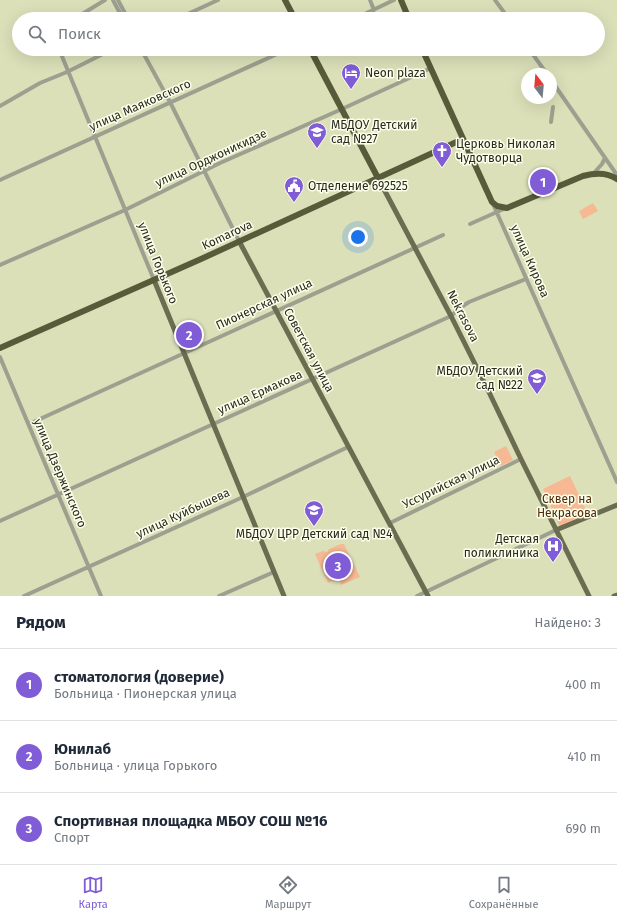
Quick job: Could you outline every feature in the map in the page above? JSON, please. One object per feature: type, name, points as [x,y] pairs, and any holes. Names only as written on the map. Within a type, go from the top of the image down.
[{"type":"highway","points":[[285,0],[291,12]]},
{"type":"highway","points":[[401,0],[406,12]]},
{"type":"highway","name":"Nekrasova","points":[[314,56],[378,178]]},
{"type":"highway","name":"улица Кирова","points":[[425,56],[492,202]]},
{"type":"highway","name":"Komarova","points":[[0,348],[154,280],[463,139]]},
{"type":"highway","points":[[492,202],[497,206],[507,208],[583,176],[604,174],[616,177]]},
{"type":"main road","name":"Nekrasova","points":[[378,178],[452,316],[520,459],[589,596]]},
{"type":"main road","name":"Советская улица","points":[[239,241],[427,594]]},
{"type":"main road","name":"улица Горького","points":[[154,280],[284,596]]},
{"type":"main road","points":[[556,530],[617,505]]},
{"type":"street","points":[[85,12],[105,0]]},
{"type":"street","points":[[113,0],[119,12]]},
{"type":"street","points":[[118,0],[124,12]]},
{"type":"street","points":[[192,12],[218,0]]},
{"type":"street","points":[[370,0],[374,10]]},
{"type":"street","points":[[370,12],[394,0]]},
{"type":"street","points":[[495,0],[503,12]]},
{"type":"street","name":"улица Горького","points":[[61,56],[67,72],[96,136],[110,175],[154,280]]},
{"type":"street","points":[[0,106],[40,83],[67,72],[99,56]]},
{"type":"street","name":"Советская улица","points":[[145,56],[170,102],[239,241]]},
{"type":"street","name":"улица Маяковского","points":[[0,180],[272,56]]},
{"type":"street","points":[[534,56],[543,68]]},
{"type":"street","name":"улица Орджоникидзе","points":[[0,265],[125,210],[204,171],[430,68]]},
{"type":"street","points":[[557,89],[605,158],[616,177]]},
{"type":"street","points":[[551,122],[553,107]]},
{"type":"street","points":[[593,174],[605,158]]},
{"type":"street","name":"улица Кирова","points":[[492,202],[617,482]]},
{"type":"street","points":[[470,224],[507,208]]},
{"type":"street","name":"Пионерская улица","points":[[29,424],[443,235]]},
{"type":"street","name":"улица Ермакова","points":[[0,522],[422,328],[452,316],[469,302],[526,279]]},
{"type":"street","name":"улица Дзержинского","points":[[0,357],[102,596]]},
{"type":"street","name":"улица Куйбышева","points":[[24,596],[243,497],[348,447]]},
{"type":"street","name":"Уссурийская улица","points":[[390,523],[520,459]]},
{"type":"street","points":[[417,596],[427,594],[556,530]]},
{"type":"street","points":[[219,596],[274,572]]},
{"type":"green space","points":[[593,203],[598,211],[583,219],[579,211]]},
{"type":"green space","points":[[506,446],[513,460],[501,466],[494,452]]},
{"type":"green space","name":"Сквер на Некрасова","points":[[570,476],[588,514],[560,527],[543,489]]},
{"type":"green space","points":[[344,544],[360,577],[341,585],[338,578],[328,583],[315,554],[323,551],[327,552],[329,549]]},
{"type":"place","name":"Neon plaza","points":[[351,90]]},
{"type":"place","name":"МБДОУ Детский сад №27","points":[[317,149]]},
{"type":"place","name":"Церковь Николая Чудотворца","points":[[442,168]]},
{"type":"place","name":"стоматология (доверие)","points":[[543,182]]},
{"type":"place","name":"Отделение 692525","points":[[294,203]]},
{"type":"place","name":"Юнилаб","points":[[189,335]]},
{"type":"place","name":"МБДОУ Детский сад №22","points":[[537,395]]},
{"type":"place","name":"МБДОУ ЦРР Детский сад №4","points":[[314,527]]},
{"type":"place","name":"Детская поликлиника","points":[[553,563]]},
{"type":"place","name":"Спортивная площадка МБОУ СОШ №16","points":[[338,566]]}]
